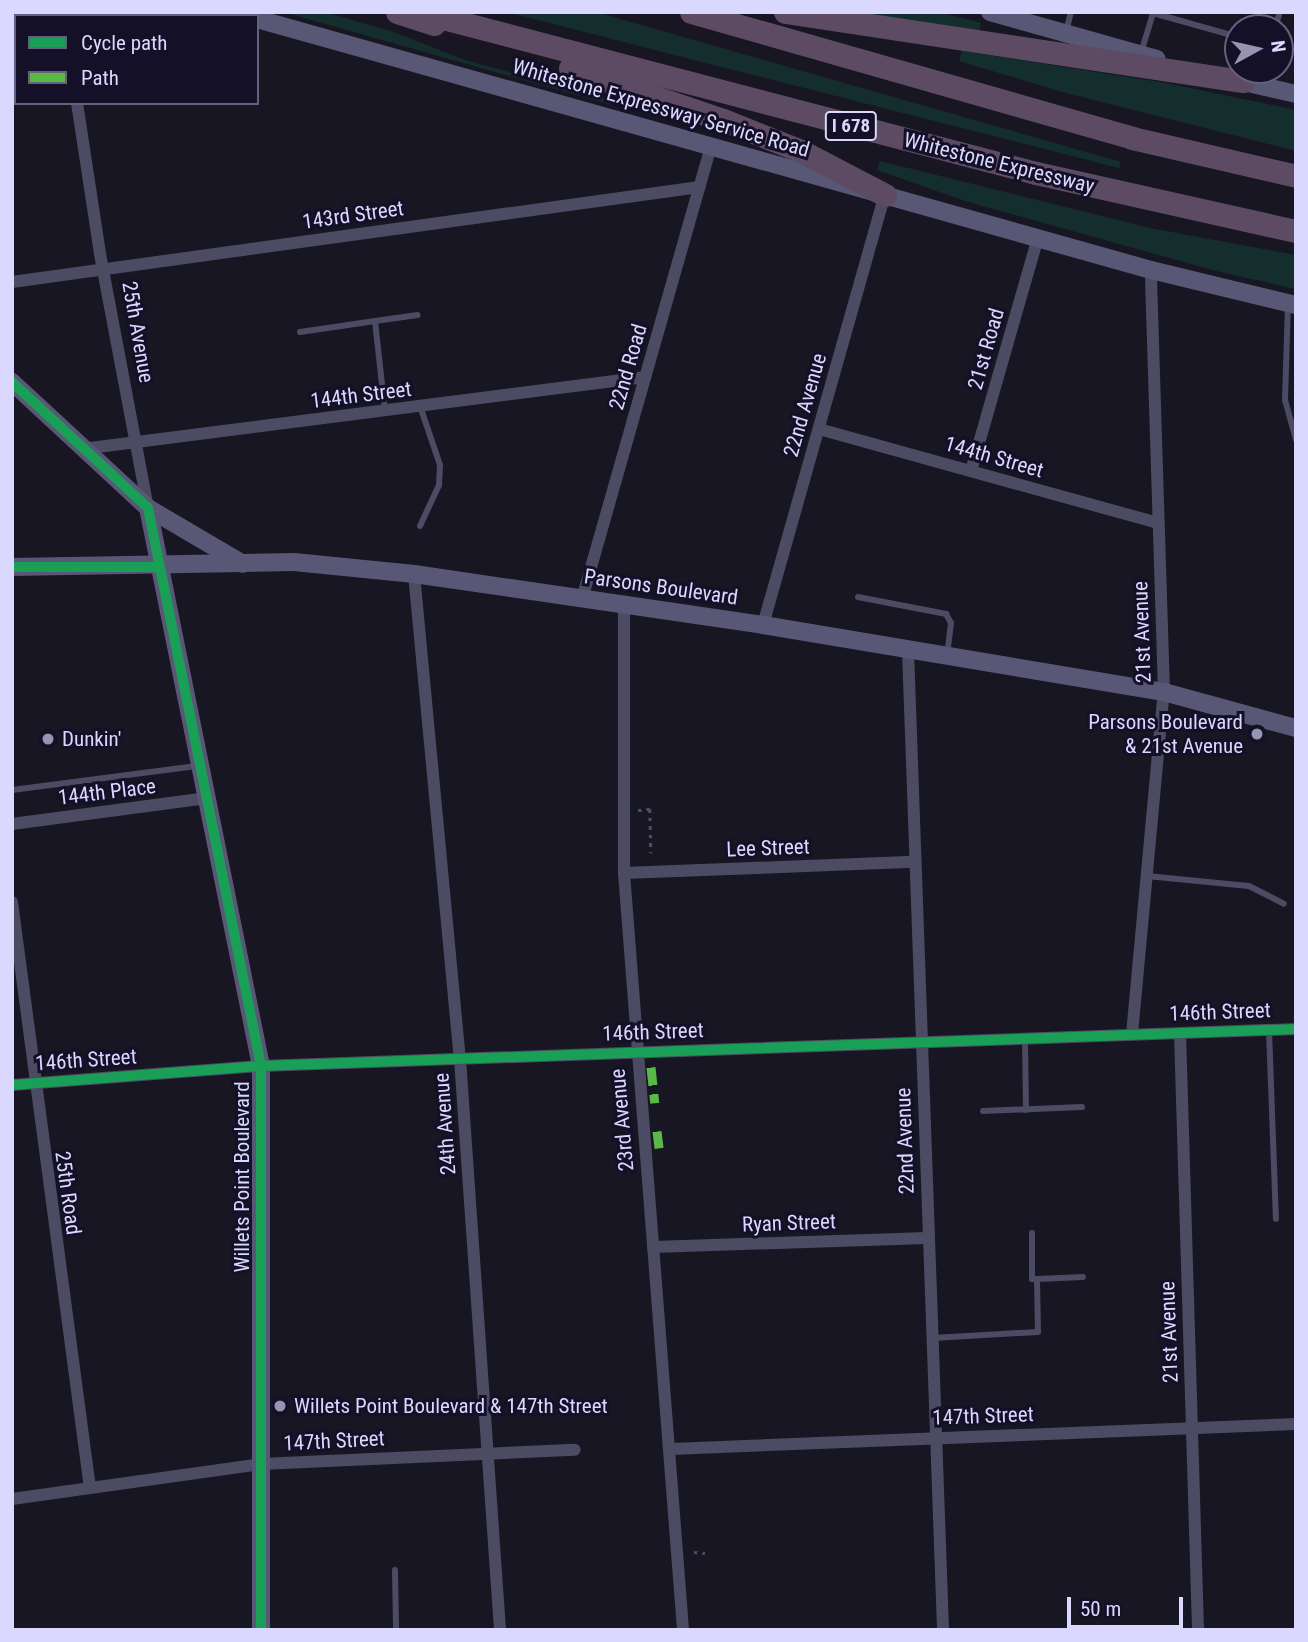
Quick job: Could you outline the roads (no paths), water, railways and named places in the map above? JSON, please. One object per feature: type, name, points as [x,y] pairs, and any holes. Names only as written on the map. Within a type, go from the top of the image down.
[{"type":"highway","points":[[397,12],[705,113],[809,155],[885,195]]},
{"type":"highway","name":"Whitestone Expressway","points":[[420,12],[1055,178],[1296,231]]},
{"type":"highway","points":[[691,12],[1122,135],[1296,176]]},
{"type":"highway","points":[[785,12],[1224,73]]},
{"type":"street","points":[[994,13],[1140,55],[1224,72]]},
{"type":"street","name":"Whitestone Expressway Service Road","points":[[259,20],[1151,270],[1292,304]]},
{"type":"street","points":[[1268,84],[1296,94]]},
{"type":"street","name":"25th Avenue","points":[[77,105],[103,268],[159,567]]},
{"type":"street","name":"22nd Road","points":[[582,599],[711,145]]},
{"type":"street","name":"143rd Street","points":[[12,282],[699,187]]},
{"type":"street","name":"22nd Avenue","points":[[763,625],[885,195]]},
{"type":"street","name":"21st Road","points":[[971,471],[1038,238]]},
{"type":"street","name":"21st Avenue","points":[[1132,1034],[1164,692],[1151,270]]},
{"type":"street","name":"144th Street","points":[[82,449],[645,377]]},
{"type":"street","points":[[12,382],[148,508],[243,564]]},
{"type":"street","name":"144th Street","points":[[819,429],[1158,523]]},
{"type":"street","name":"Parsons Boulevard","points":[[12,567],[159,567],[294,562],[414,574],[763,625],[1164,692],[1296,728]]},
{"type":"street","name":"Willets Point Boulevard","points":[[159,567],[261,1066],[261,1630]]},
{"type":"street","name":"24th Avenue","points":[[414,574],[460,1059],[500,1630]]},
{"type":"street","name":"23rd Avenue","points":[[624,605],[624,873],[635,1051],[671,1449],[683,1630]]},
{"type":"street","name":"22nd Avenue","points":[[908,651],[943,1630]]},
{"type":"street","name":"144th Place","points":[[12,824],[207,798]]},
{"type":"street","name":"Lee Street","points":[[624,873],[914,862]]},
{"type":"street","name":"25th Road","points":[[12,902],[33,1083],[90,1488]]},
{"type":"street","name":"146th Street","points":[[12,1085],[261,1066],[1296,1029]]},
{"type":"street","name":"21st Avenue","points":[[1180,1033],[1198,1630]]},
{"type":"street","name":"Ryan Street","points":[[653,1247],[927,1238]]},
{"type":"street","name":"147th Street","points":[[671,1449],[1296,1424]]},
{"type":"street","name":"147th Street","points":[[12,1499],[261,1464],[575,1450]]},
{"type":"lane","points":[[1066,33],[1071,12]]},
{"type":"lane","points":[[1140,55],[1153,13],[1224,33]]},
{"type":"lane","points":[[1292,304],[1285,400],[1296,440]]},
{"type":"lane","points":[[300,332],[418,315]]},
{"type":"lane","points":[[375,321],[385,411]]},
{"type":"lane","points":[[420,407],[440,465],[439,485],[420,526]]},
{"type":"lane","points":[[858,597],[944,612],[951,623],[947,657]]},
{"type":"lane","points":[[12,789],[200,766]]},
{"type":"lane","points":[[1147,876],[1249,886],[1283,904]]},
{"type":"lane","points":[[1269,1030],[1276,1219]]},
{"type":"lane","points":[[1025,1038],[1026,1110]]},
{"type":"lane","points":[[983,1111],[1082,1107]]},
{"type":"lane","points":[[1032,1233],[1032,1279],[1083,1277]]},
{"type":"lane","points":[[931,1338],[1038,1332],[1037,1279]]},
{"type":"lane","points":[[395,1570],[396,1630]]},
{"type":"place","name":"Parsons Boulevard & 21st Avenue","points":[[1257,734]]},
{"type":"place","name":"Dunkin'","points":[[48,739]]},
{"type":"place","name":"Willets Point Boulevard & 147th Street","points":[[280,1406]]}]
